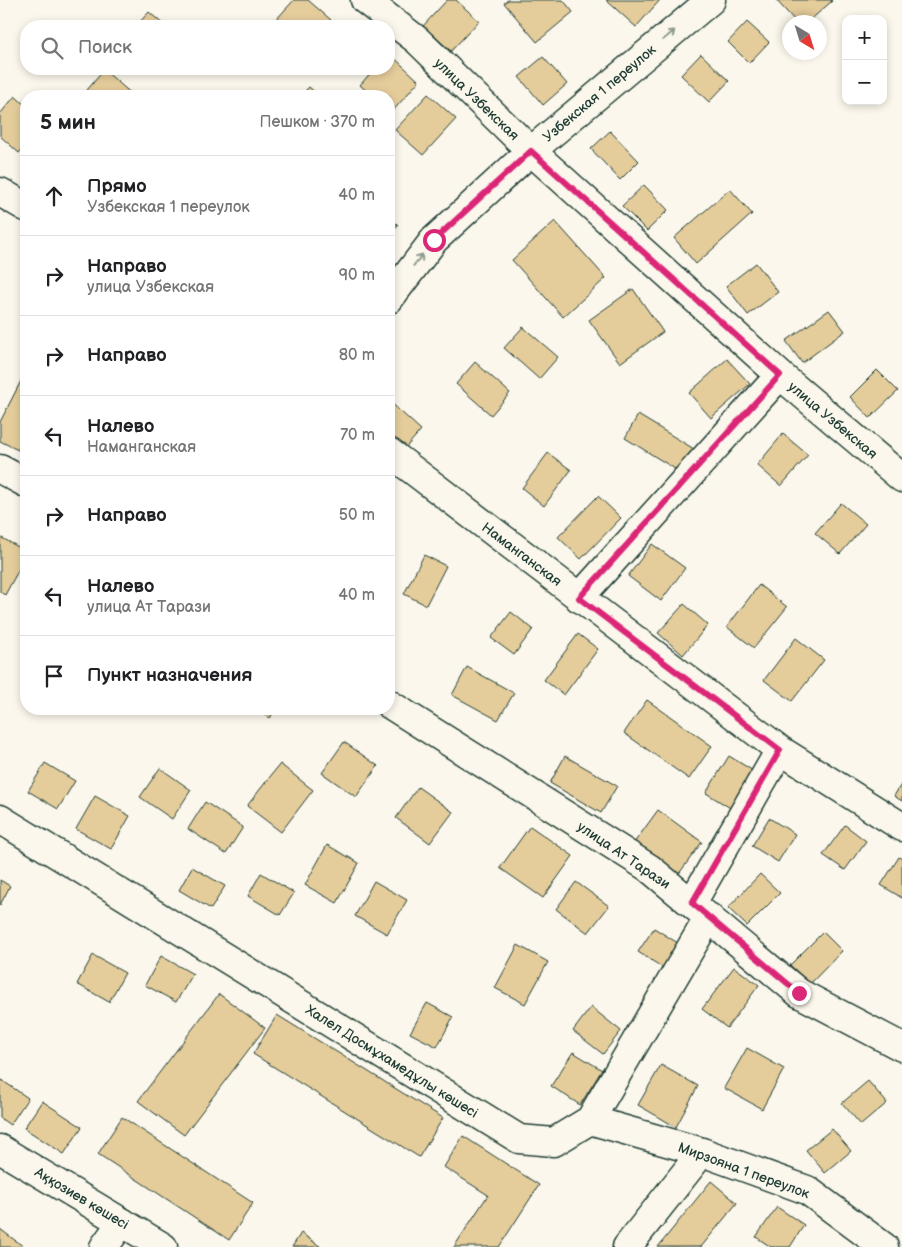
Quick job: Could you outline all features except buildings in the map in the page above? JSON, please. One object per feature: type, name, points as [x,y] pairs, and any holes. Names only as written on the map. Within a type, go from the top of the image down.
[{"type":"street","name":"улица Узбекская","points":[[365,0],[391,20]]},
{"type":"street","name":"Узбекская 1 переулок","points":[[395,291],[434,240],[531,151],[711,0]]},
{"type":"street","name":"улица Узбекская","points":[[395,23],[417,40],[531,151],[780,375],[902,478]]},
{"type":"street","points":[[0,192],[20,204]]},
{"type":"street","points":[[579,598],[780,375]]},
{"type":"street","name":"Наманганская","points":[[395,457],[780,750],[902,826]]},
{"type":"street","points":[[0,469],[20,480]]},
{"type":"street","name":"улица Ат Тарази","points":[[395,708],[649,868],[799,993],[902,1047]]},
{"type":"street","name":"Халел Досмұхамедұлы көшесі","points":[[0,819],[519,1139],[554,1142],[590,1120],[701,910],[780,750]]},
{"type":"street","name":"Мирзояна 1 переулок","points":[[590,1120],[702,1152],[807,1190],[884,1247]]},
{"type":"street","name":"Аққозиев көшесі","points":[[0,1149],[163,1247]]},
{"type":"street","points":[[627,1247],[702,1152]]},
{"type":"street","points":[[104,1247],[122,1222]]},
{"type":"route","points":[[434,240],[531,151],[780,375],[579,598],[780,750],[692,903],[799,993]]}]
